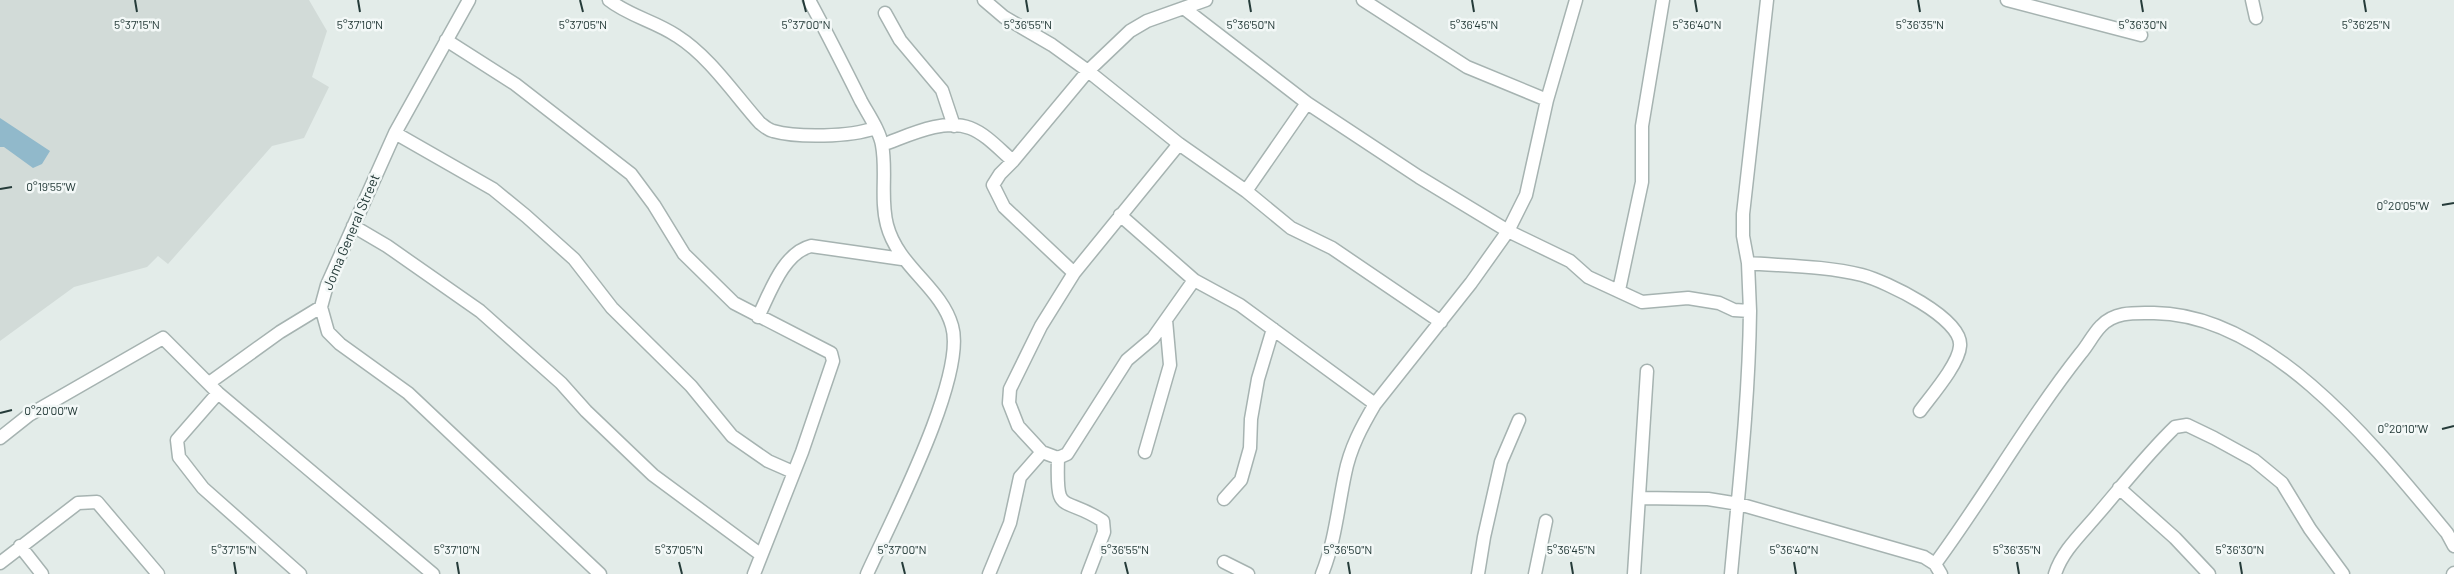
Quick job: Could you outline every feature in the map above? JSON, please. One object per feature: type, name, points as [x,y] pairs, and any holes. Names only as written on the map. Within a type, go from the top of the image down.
[{"type":"street","name":"Joma General Street","points":[[469,0],[395,133],[327,285],[321,307],[328,332],[340,344],[408,393],[600,574]]},
{"type":"street","points":[[609,0],[619,8],[650,20],[678,36],[697,51],[760,123],[772,131],[797,135],[836,134],[875,128]]},
{"type":"street","points":[[809,0],[882,145],[886,223],[890,237],[902,259],[938,300],[952,324],[955,342],[941,402],[929,437],[867,574]]},
{"type":"street","points":[[984,0],[1004,17],[1052,45],[1088,71],[1179,144],[1246,191],[1291,228],[1332,248],[1441,322]]},
{"type":"street","points":[[1074,273],[1004,207],[993,186],[1000,174],[1088,71],[1130,31],[1147,20],[1185,9],[1206,0]]},
{"type":"street","points":[[1363,0],[1467,67],[1547,100]]},
{"type":"street","points":[[1322,574],[1329,556],[1345,472],[1354,442],[1375,404],[1493,255],[1508,231],[1526,195],[1547,100],[1576,0]]},
{"type":"street","points":[[1619,290],[1642,182],[1642,126],[1663,0]]},
{"type":"street","points":[[1731,574],[1739,504],[1750,359],[1748,264],[1743,236],[1743,214],[1767,0]]},
{"type":"street","points":[[2007,0],[2142,35]]},
{"type":"street","points":[[2252,0],[2256,18]]},
{"type":"street","points":[[1185,9],[1307,103],[1419,177],[1508,231],[1570,261],[1588,276],[1642,302],[1688,298],[1719,304],[1734,310],[1750,311]]},
{"type":"street","points":[[885,12],[900,40],[942,90],[954,126]]},
{"type":"street","points":[[446,40],[515,84],[631,174],[654,205],[684,254],[722,293],[758,317],[831,353],[833,360],[754,574]]},
{"type":"street","points":[[1246,191],[1307,103]]},
{"type":"street","points":[[882,145],[932,127],[954,126],[969,128],[981,134],[1013,161]]},
{"type":"street","points":[[395,133],[493,189],[526,216],[574,259],[612,308],[691,386],[732,436],[768,461],[793,472]]},
{"type":"street","points":[[1179,144],[1120,214],[1074,273],[1041,326],[1010,389],[1008,396],[1018,426],[1042,452],[1058,458],[1067,454],[1127,360],[1152,338],[1194,280]]},
{"type":"street","points":[[1120,214],[1194,280],[1240,306],[1375,404]]},
{"type":"street","points":[[353,226],[387,246],[480,311],[561,383],[586,411],[653,475],[760,554]]},
{"type":"street","points":[[758,317],[783,270],[794,254],[801,248],[811,246],[902,259]]},
{"type":"street","points":[[1748,264],[1840,271],[1864,276],[1899,290],[1937,312],[1960,339],[1960,347],[1956,360],[1920,411]]},
{"type":"street","points":[[208,383],[280,332],[321,307]]},
{"type":"street","points":[[1640,498],[1708,499],[1739,504],[1924,558],[1938,569],[2055,385],[2101,326],[2112,318],[2132,312],[2172,313],[2210,324],[2252,342],[2301,377],[2375,447],[2447,533],[2454,546]]},
{"type":"street","points":[[1145,452],[1170,365],[1166,320]]},
{"type":"street","points":[[1224,499],[1241,480],[1250,448],[1251,419],[1258,379],[1273,329]]},
{"type":"street","points":[[0,438],[29,415],[163,338],[218,393],[433,574]]},
{"type":"street","points":[[1634,574],[1647,371]]},
{"type":"street","points":[[218,393],[177,440],[179,458],[203,488],[300,574]]},
{"type":"street","points":[[1478,574],[1484,537],[1501,462],[1519,420]]},
{"type":"street","points":[[2055,574],[2059,562],[2119,488],[2175,427],[2187,425],[2254,460],[2282,483],[2310,529],[2343,574]]},
{"type":"street","points":[[989,574],[1010,523],[1020,478],[1042,452]]},
{"type":"street","points":[[1058,458],[1058,495],[1063,503],[1103,522],[1104,532],[1088,574]]},
{"type":"street","points":[[2119,488],[2175,538],[2209,574]]},
{"type":"street","points":[[0,563],[78,503],[97,502],[158,574]]},
{"type":"street","points":[[1535,574],[1546,521]]},
{"type":"street","points":[[20,546],[42,574]]},
{"type":"street","points":[[1224,562],[1248,574]]},
{"type":"shaded area","points":[[0,0],[309,0],[327,31],[312,77],[329,87],[304,138],[272,146],[168,264],[158,256],[147,267],[74,287],[0,341]]},
{"type":"water","points":[[0,118],[50,151],[42,164],[33,168],[4,147],[0,147]]}]
